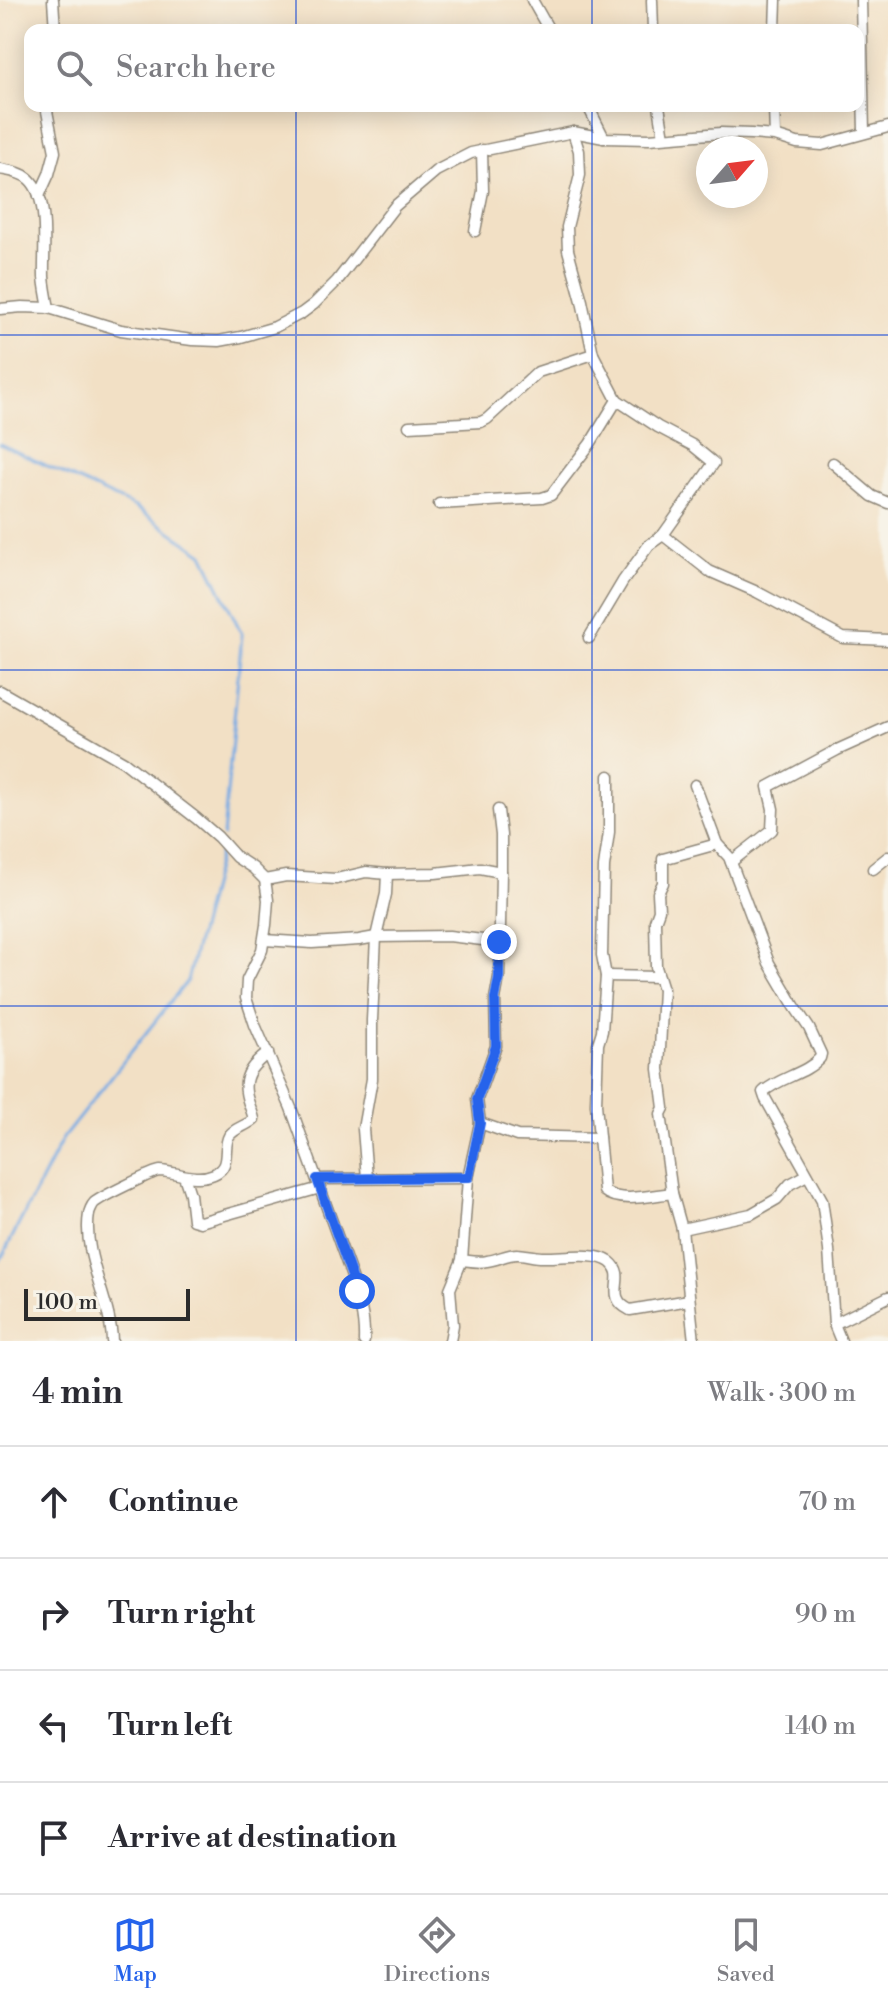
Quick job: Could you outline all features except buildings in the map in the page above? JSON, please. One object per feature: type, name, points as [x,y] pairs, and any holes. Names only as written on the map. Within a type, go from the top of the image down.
[{"type":"street","points":[[53,0],[55,24]]},
{"type":"street","points":[[532,0],[546,24]]},
{"type":"street","points":[[652,0],[653,24]]},
{"type":"street","points":[[775,24],[776,0]]},
{"type":"street","points":[[861,0],[862,24]]},
{"type":"street","points":[[39,196],[55,152],[47,112]]},
{"type":"street","points":[[591,112],[604,138]]},
{"type":"street","points":[[660,112],[664,137]]},
{"type":"street","points":[[774,112],[775,136]]},
{"type":"street","points":[[864,112],[864,132]]},
{"type":"street","points":[[0,309],[49,308],[121,330],[192,340],[230,339],[275,327],[302,313],[337,281],[395,206],[436,171],[471,153],[573,132],[604,138],[649,139],[721,133],[775,136],[797,143],[822,145],[888,127]]},
{"type":"street","points":[[573,132],[579,151],[580,175],[567,227],[568,250],[593,354],[617,400],[692,445],[714,463],[663,535],[649,545],[589,638]]},
{"type":"street","points":[[475,231],[483,191],[482,150]]},
{"type":"street","points":[[0,169],[31,180],[39,196],[44,279],[49,308]]},
{"type":"street","points":[[409,426],[481,422],[538,372],[593,354]]},
{"type":"street","points":[[439,504],[551,495],[590,444],[617,400]]},
{"type":"street","points":[[833,463],[872,496],[888,503]]},
{"type":"street","points":[[663,535],[709,571],[757,592],[843,638],[888,640]]},
{"type":"street","points":[[0,691],[124,762],[196,818],[265,880],[268,900],[264,940],[249,974],[246,991],[251,1014],[291,1108],[357,1291],[365,1329],[364,1341]]},
{"type":"street","points":[[731,862],[772,830],[773,809],[768,787],[888,727]]},
{"type":"street","points":[[609,776],[602,955],[606,976],[602,1031],[598,1044],[596,1104],[604,1191],[616,1198],[672,1193]]},
{"type":"street","points":[[695,785],[717,844],[729,857],[769,963],[809,1028],[821,1054],[818,1062],[785,1077],[763,1092],[822,1200],[834,1324],[841,1341]]},
{"type":"street","points":[[450,1341],[453,1325],[450,1289],[462,1260],[468,1178],[480,1123],[477,1099],[496,1046],[501,872],[498,810]]},
{"type":"street","points":[[694,1341],[682,1229],[672,1193],[661,1114],[664,1108],[659,1069],[663,989],[656,967],[655,921],[659,910],[658,893],[663,883],[663,859],[717,844]]},
{"type":"street","points":[[873,869],[888,857]]},
{"type":"street","points":[[265,880],[286,876],[336,879],[366,872],[435,873],[480,868],[501,872]]},
{"type":"street","points":[[367,1178],[363,1129],[372,1079],[376,937],[386,894],[387,874]]},
{"type":"street","points":[[264,940],[312,943],[376,937],[449,936],[499,942]]},
{"type":"street","points":[[606,976],[659,977]]},
{"type":"street","points":[[112,1341],[90,1243],[89,1212],[95,1202],[157,1171],[199,1177],[214,1174],[222,1168],[227,1155],[227,1138],[231,1132],[254,1119],[245,1091],[247,1074],[268,1053]]},
{"type":"street","points":[[480,1123],[517,1136],[599,1138]]},
{"type":"street","points":[[682,1229],[751,1214],[777,1199],[790,1184],[807,1175]]},
{"type":"street","points":[[184,1176],[193,1220],[200,1222],[318,1183],[367,1178],[468,1178]]},
{"type":"street","points":[[462,1260],[485,1262],[516,1254],[593,1257],[607,1260],[616,1268],[616,1296],[619,1303],[630,1310],[689,1300]]},
{"type":"street","points":[[834,1324],[888,1297]]},
{"type":"waterway","points":[[0,444],[135,507],[203,554],[242,634],[223,836]]},
{"type":"waterway","points":[[0,1261],[63,1138],[187,981],[222,844]]},
{"type":"route","points":[[357,1291],[317,1179],[469,1177],[480,1123],[477,1099],[496,1046],[499,942]]}]
